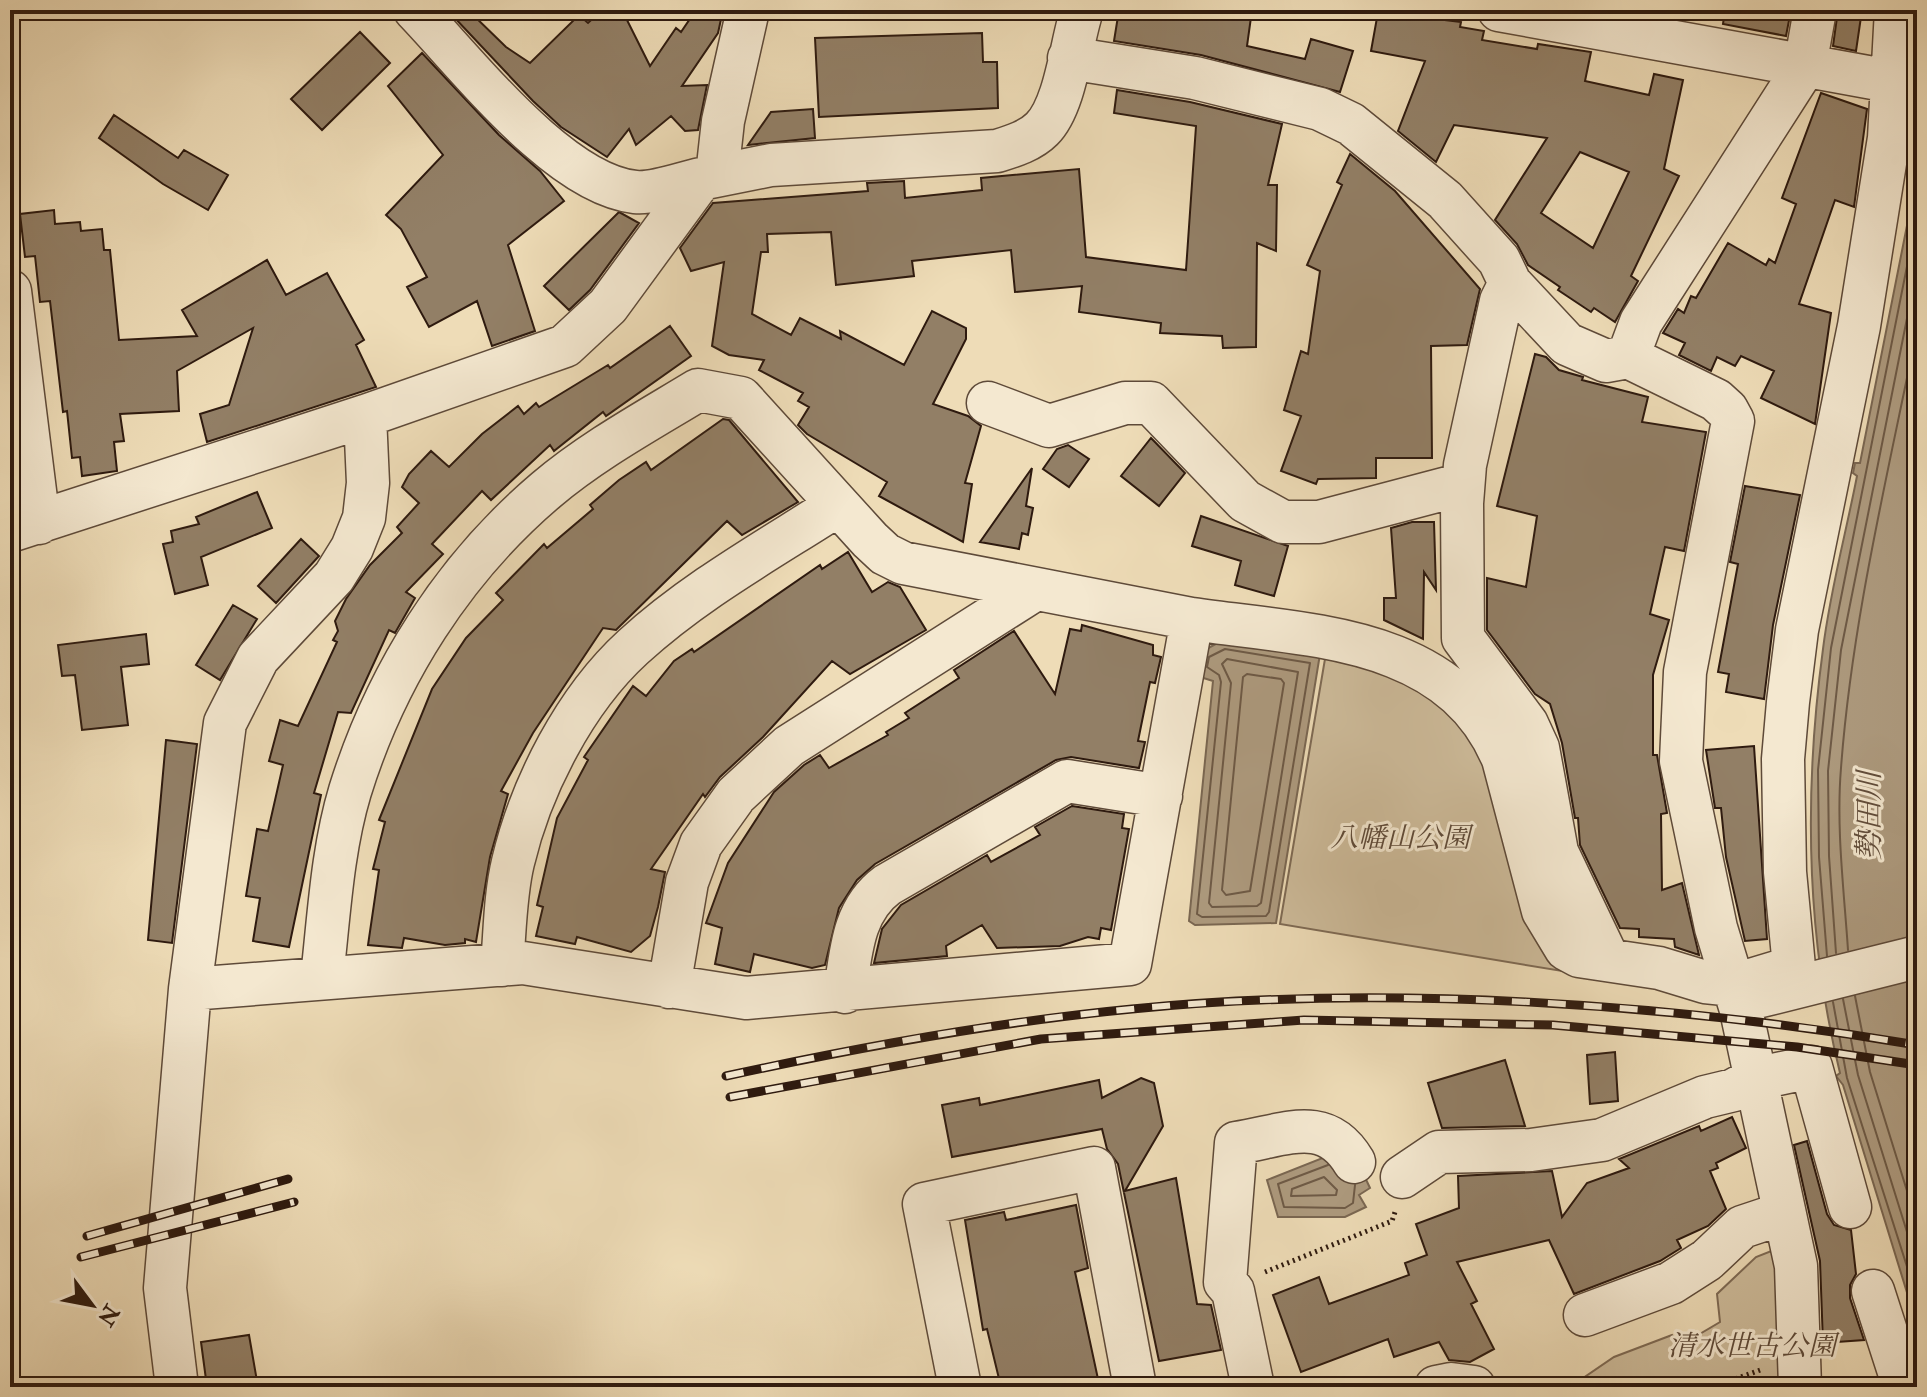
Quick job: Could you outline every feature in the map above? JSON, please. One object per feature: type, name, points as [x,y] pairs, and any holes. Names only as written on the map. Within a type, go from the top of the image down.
[{"type":"street","points":[[415,10],[558,159],[603,183],[636,193],[771,165],[997,151],[1010,147],[1042,130],[1053,116],[1082,10]]},
{"type":"street","points":[[10,291],[24,527],[365,416],[565,346],[608,306],[709,177],[748,10]]},
{"type":"street","points":[[1499,10],[1598,18],[1805,66],[1906,83]]},
{"type":"street","points":[[1628,357],[1641,322],[1805,66],[1815,10]]},
{"type":"street","points":[[1746,991],[1794,967],[1785,872],[1783,759],[1788,702],[1797,630],[1859,326],[1889,138],[1906,83],[1896,10]]},
{"type":"street","points":[[1069,58],[1195,78],[1320,109],[1351,124],[1445,200],[1499,260],[1510,283],[1567,344],[1606,361],[1628,357],[1716,400],[1727,410],[1733,421],[1685,672],[1680,739],[1686,793],[1716,928],[1746,991],[1754,1079],[1796,1266],[1800,1371]]},
{"type":"street","points":[[1510,283],[1501,301],[1463,484],[1463,638],[1527,724],[1538,748],[1557,852],[1608,959]]},
{"type":"street","points":[[322,977],[337,846],[350,793],[390,690],[417,640],[480,554],[547,489],[621,437],[698,390],[741,398],[885,554],[903,563],[1192,619],[1343,641],[1407,659],[1451,688],[1478,716],[1503,759],[1543,911],[1566,949],[1579,956],[1659,968],[1746,991],[1917,957]]},
{"type":"street","points":[[988,403],[1049,426],[1125,403],[1151,403],[1245,501],[1291,524],[1340,518],[1463,484]]},
{"type":"street","points":[[177,1387],[165,1288],[190,989],[225,723],[258,658],[334,577],[352,548],[364,518],[368,483],[365,416]]},
{"type":"street","points":[[502,965],[512,866],[527,810],[551,757],[587,703],[631,649],[688,602],[838,505]]},
{"type":"street","points":[[669,987],[687,882],[701,844],[736,795],[789,746],[1034,590]]},
{"type":"street","points":[[190,989],[523,963],[746,998],[845,992],[1130,964],[1192,619]]},
{"type":"street","points":[[845,992],[859,916],[870,898],[887,885],[1067,781],[1161,796]]},
{"type":"street","points":[[1402,1177],[1439,1152],[1531,1150],[1602,1140],[1754,1079],[1811,1067],[1850,1207]]},
{"type":"street","points":[[1253,1387],[1233,1291],[1225,1282],[1236,1143],[1316,1130],[1343,1143],[1354,1162]]},
{"type":"street","points":[[960,1387],[924,1204],[1094,1168],[1135,1387]]},
{"type":"street","points":[[1585,1315],[1671,1283],[1707,1260],[1742,1227],[1784,1213]]},
{"type":"street","points":[[1873,1291],[1904,1387]]},
{"type":"street","points":[[1436,1387],[1451,1384],[1474,1387]]},
{"type":"path","points":[[1233,1291],[1242,1282],[1392,1221],[1403,1186],[1402,1177]]},
{"type":"path","points":[[1713,1387],[1800,1371]]},
{"type":"green space","name":"八幡山公園","points":[[1326,653],[1375,664],[1402,674],[1435,695],[1459,720],[1476,748],[1489,779],[1527,914],[1562,971],[1280,924]]},
{"type":"green space","name":"清水世古公園","points":[[1779,1248],[1791,1387],[1570,1387],[1614,1357],[1672,1335],[1681,1345],[1720,1322],[1717,1294],[1756,1257]]},
{"type":"water","name":"勢田川","points":[[1917,175],[1917,1325],[1843,1085],[1836,1076],[1840,1073],[1820,968],[1815,915],[1811,809],[1817,702],[1826,627],[1857,476],[1853,473],[1855,463],[1860,463]]},
{"type":"water","points":[[1223,640],[1320,654],[1276,923],[1195,925],[1189,921],[1213,681],[1197,676],[1201,652]]},
{"type":"water","points":[[1330,1155],[1362,1171],[1370,1188],[1359,1195],[1366,1207],[1345,1217],[1278,1217],[1267,1180]]},
{"type":"building","points":[[458,10],[468,10],[506,47],[530,63],[579,15],[588,23],[602,10],[622,10],[650,66],[676,28],[681,32],[696,10],[723,10],[718,33],[682,86],[707,85],[698,130],[685,131],[671,116],[636,145],[629,129],[607,157],[561,127],[533,101],[452,15]]},
{"type":"building","points":[[1119,10],[1252,10],[1247,46],[1305,59],[1311,39],[1353,51],[1340,92],[1201,55],[1114,41]]},
{"type":"building","points":[[1725,10],[1791,10],[1786,36],[1723,24]]},
{"type":"building","points":[[1838,10],[1862,10],[1856,51],[1833,46]]},
{"type":"building","points":[[1378,12],[1461,22],[1460,27],[1484,31],[1482,40],[1537,49],[1538,44],[1591,52],[1585,81],[1649,95],[1654,74],[1683,80],[1664,169],[1679,176],[1631,276],[1638,281],[1615,322],[1594,308],[1591,312],[1528,265],[1517,244],[1495,220],[1547,138],[1454,125],[1436,162],[1398,131],[1425,61],[1371,51]],"holes":[[[1580,152],[1629,172],[1593,248],[1541,213]]]},
{"type":"building","points":[[360,32],[390,63],[322,130],[291,99]]},
{"type":"building","points":[[982,33],[983,62],[997,62],[998,108],[819,117],[815,38]]},
{"type":"building","points":[[422,53],[499,135],[540,171],[564,201],[508,245],[535,331],[492,346],[477,301],[429,327],[407,287],[427,277],[401,229],[386,215],[443,155],[388,86]]},
{"type":"building","points":[[1117,90],[1190,102],[1282,124],[1268,185],[1277,185],[1276,251],[1257,243],[1256,347],[1223,348],[1222,336],[1160,333],[1161,323],[1079,312],[1082,286],[1015,292],[1011,250],[912,261],[914,276],[836,285],[831,232],[767,234],[768,252],[761,252],[752,314],[791,335],[800,318],[841,339],[840,331],[904,365],[932,311],[966,328],[966,339],[933,404],[968,416],[981,426],[965,483],[972,484],[963,542],[879,496],[887,482],[807,434],[798,425],[809,407],[798,401],[803,393],[759,370],[764,360],[729,355],[712,346],[724,262],[691,271],[680,248],[713,203],[868,191],[867,183],[904,181],[905,198],[982,190],[981,178],[1079,169],[1086,257],[1186,270],[1196,126],[1114,113]]},
{"type":"building","points":[[1821,93],[1867,109],[1854,207],[1835,200],[1799,304],[1831,313],[1815,424],[1761,398],[1774,371],[1741,356],[1735,366],[1717,357],[1711,371],[1679,355],[1685,343],[1663,333],[1678,309],[1684,313],[1691,296],[1696,298],[1728,243],[1766,265],[1769,259],[1775,263],[1796,204],[1782,198]]},
{"type":"building","points":[[813,109],[815,138],[748,145],[771,112]]},
{"type":"building","points":[[114,115],[178,158],[184,150],[228,175],[208,210],[163,184],[99,138]]},
{"type":"building","points":[[1350,154],[1395,191],[1480,289],[1467,345],[1431,346],[1432,458],[1376,458],[1376,478],[1318,479],[1316,484],[1281,471],[1301,416],[1284,410],[1301,351],[1308,354],[1320,271],[1307,265],[1342,185],[1337,182]]},
{"type":"building","points":[[54,210],[55,224],[80,222],[81,231],[102,229],[104,250],[110,250],[119,340],[197,336],[182,310],[267,260],[286,295],[327,273],[364,340],[356,345],[376,387],[207,442],[200,414],[229,405],[253,328],[177,371],[179,411],[120,414],[124,441],[114,442],[117,471],[82,476],[80,457],[72,458],[67,411],[63,412],[50,301],[40,302],[35,256],[25,257],[20,214]]},
{"type":"building","points":[[619,212],[639,223],[590,290],[569,310],[544,286]]},
{"type":"building","points":[[670,326],[691,356],[606,416],[603,412],[554,451],[550,445],[491,500],[482,491],[432,544],[443,554],[406,592],[415,598],[395,633],[389,630],[351,713],[338,712],[314,793],[321,795],[289,947],[253,941],[260,898],[246,896],[257,829],[268,831],[283,765],[269,761],[280,720],[298,726],[337,642],[333,640],[338,631],[335,621],[346,599],[370,565],[402,533],[397,527],[419,503],[402,487],[409,474],[431,451],[449,467],[482,434],[518,406],[524,414],[536,403],[539,407],[608,365],[610,368]]},
{"type":"building","points":[[1535,354],[1546,357],[1559,370],[1583,377],[1582,380],[1648,397],[1642,422],[1706,432],[1684,551],[1665,547],[1650,614],[1669,620],[1653,675],[1653,755],[1657,755],[1667,813],[1661,814],[1662,890],[1682,883],[1699,955],[1675,947],[1674,939],[1639,937],[1639,929],[1620,928],[1580,845],[1578,818],[1575,818],[1562,743],[1550,704],[1535,694],[1487,630],[1487,578],[1526,587],[1537,516],[1497,506]]},
{"type":"building","points":[[723,419],[729,420],[798,502],[742,535],[727,521],[616,630],[603,628],[533,733],[501,791],[508,794],[490,857],[476,942],[465,939],[465,943],[445,945],[404,938],[402,948],[368,945],[379,870],[373,869],[385,822],[379,820],[432,689],[466,638],[503,600],[496,593],[544,544],[547,548],[593,509],[590,505],[619,480],[646,462],[651,470]]},
{"type":"building","points":[[1151,438],[1185,473],[1159,506],[1121,476]]},
{"type":"building","points":[[1068,445],[1089,459],[1069,487],[1043,469],[1057,449]]},
{"type":"building","points":[[1032,468],[1026,506],[1033,508],[1028,535],[1022,533],[1019,549],[980,542]]},
{"type":"building","points":[[1745,486],[1800,495],[1773,625],[1764,699],[1726,692],[1729,674],[1718,672],[1738,564],[1730,562]]},
{"type":"building","points":[[257,492],[272,528],[201,557],[208,585],[175,594],[163,544],[173,542],[171,531],[199,524],[196,517]]},
{"type":"building","points":[[1201,516],[1288,546],[1274,596],[1235,585],[1241,561],[1192,546]]},
{"type":"building","points":[[1412,522],[1434,522],[1436,590],[1424,572],[1423,639],[1384,620],[1384,598],[1396,598],[1391,528]]},
{"type":"building","points":[[301,539],[319,556],[276,603],[258,586]]},
{"type":"building","points":[[848,552],[872,592],[888,582],[900,587],[926,630],[850,674],[832,661],[763,737],[720,777],[705,797],[703,794],[651,869],[665,872],[658,907],[650,936],[631,952],[577,937],[575,944],[536,936],[543,907],[537,905],[557,818],[588,760],[584,757],[633,686],[646,696],[674,661],[692,649],[694,652],[820,565],[822,569]]},
{"type":"building","points":[[233,605],[257,619],[220,680],[196,665]]},
{"type":"building","points":[[1082,625],[1153,645],[1153,655],[1161,657],[1155,683],[1150,682],[1138,741],[1145,742],[1139,768],[1071,757],[1056,760],[875,864],[857,880],[839,908],[825,965],[812,968],[754,954],[750,972],[715,964],[722,928],[706,923],[728,863],[774,792],[820,755],[829,768],[888,735],[886,732],[909,718],[905,713],[959,678],[954,670],[1014,631],[1055,694],[1070,629],[1081,631]]},
{"type":"building","points":[[146,634],[149,664],[121,667],[128,725],[82,730],[75,675],[62,676],[58,645]]},
{"type":"building","points":[[166,740],[197,744],[172,943],[148,940]]},
{"type":"building","points":[[1754,746],[1767,939],[1745,941],[1726,857],[1721,808],[1715,808],[1706,750]]},
{"type":"building","points":[[1072,806],[1124,814],[1122,828],[1129,829],[1111,930],[1101,928],[1099,939],[1088,937],[1060,946],[997,948],[982,925],[946,946],[947,956],[874,963],[882,929],[901,905],[987,855],[991,862],[1040,835],[1035,827]]},
{"type":"building","points":[[1615,1052],[1618,1101],[1590,1104],[1587,1055]]},
{"type":"building","points":[[1505,1060],[1525,1126],[1442,1128],[1428,1083]]},
{"type":"building","points":[[1141,1078],[1154,1083],[1163,1126],[1125,1191],[1176,1178],[1197,1304],[1211,1305],[1221,1350],[1159,1361],[1118,1164],[1107,1149],[1102,1129],[952,1157],[942,1105],[979,1098],[980,1105],[1099,1080],[1102,1098]]},
{"type":"building","points":[[1732,1117],[1746,1148],[1716,1163],[1718,1168],[1710,1171],[1726,1209],[1708,1226],[1677,1240],[1681,1248],[1660,1261],[1574,1294],[1549,1240],[1457,1262],[1477,1301],[1471,1304],[1494,1349],[1470,1362],[1449,1360],[1439,1342],[1394,1357],[1388,1339],[1301,1372],[1273,1295],[1319,1277],[1329,1304],[1409,1275],[1405,1263],[1427,1255],[1416,1224],[1459,1208],[1458,1176],[1552,1171],[1562,1217],[1587,1183],[1629,1168],[1619,1159],[1699,1126],[1701,1131]]},
{"type":"building","points":[[1807,1141],[1827,1214],[1834,1225],[1851,1230],[1856,1274],[1850,1285],[1850,1298],[1864,1340],[1823,1343],[1820,1261],[1794,1145]]},
{"type":"building","points":[[1076,1205],[1088,1268],[1075,1272],[1098,1379],[1059,1387],[1001,1387],[987,1329],[983,1330],[965,1220],[1004,1212],[1006,1220]]},
{"type":"building","points":[[249,1335],[258,1387],[207,1387],[201,1342]]},
{"type":"railway","points":[[726,1076],[877,1045],[1030,1021],[1132,1009],[1326,998],[1425,998],[1626,1009],[1725,1018],[1917,1045]]},
{"type":"railway","points":[[730,1097],[1041,1039],[1304,1020],[1553,1025],[1797,1047],[1917,1065]]},
{"type":"railway","points":[[87,1236],[288,1179]]},
{"type":"railway","points":[[81,1257],[294,1202]]}]
